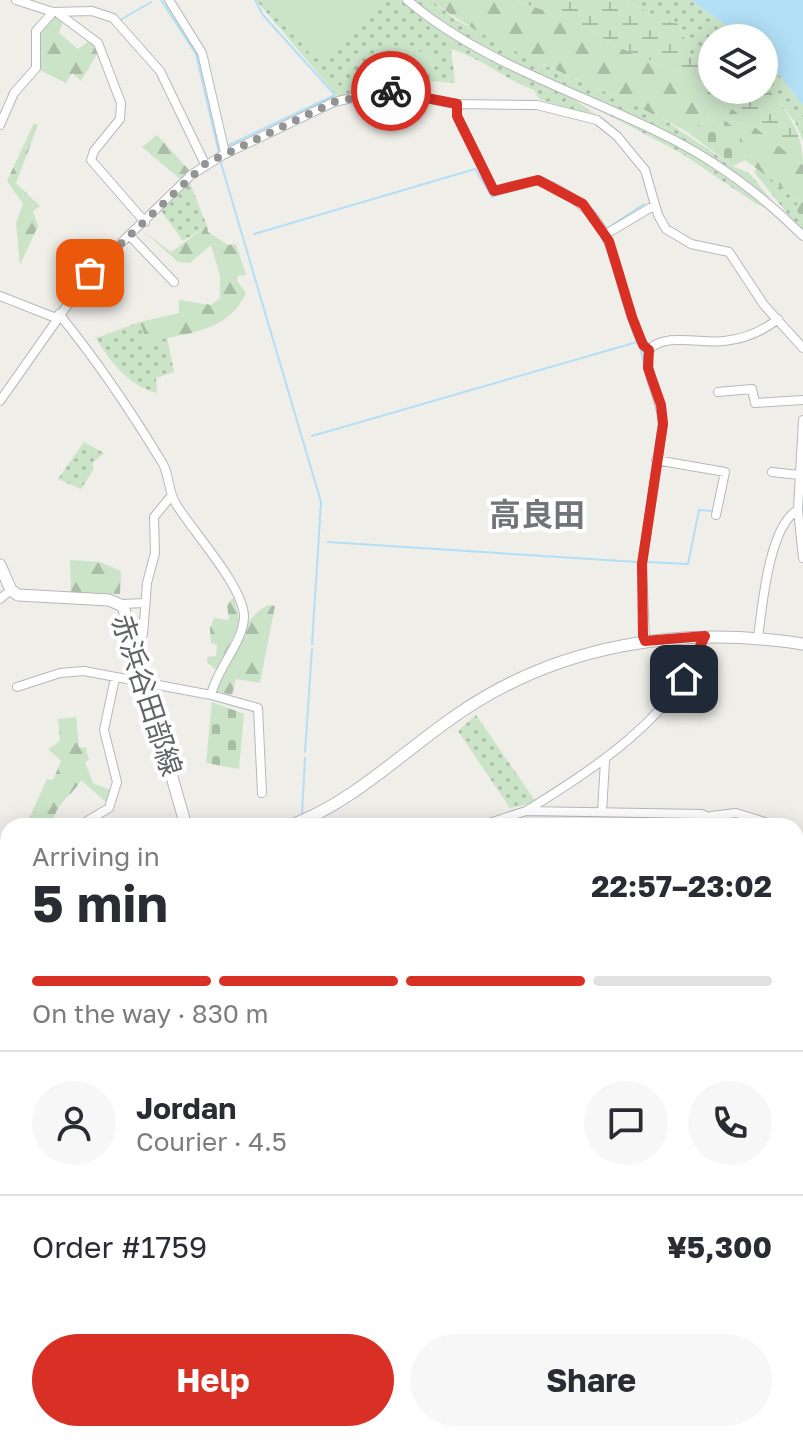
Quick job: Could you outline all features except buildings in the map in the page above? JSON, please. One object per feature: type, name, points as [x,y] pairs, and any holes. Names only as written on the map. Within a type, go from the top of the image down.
[{"type":"street","points":[[16,0],[56,12],[92,11],[108,15],[132,37],[160,71],[205,164]]},
{"type":"street","points":[[169,0],[202,53],[222,155]]},
{"type":"street","points":[[407,0],[486,53],[681,144],[766,202],[803,236]]},
{"type":"street","points":[[0,125],[14,93],[34,73],[37,61],[36,31],[56,12]]},
{"type":"street","points":[[56,12],[98,43],[122,109],[118,123],[94,151],[91,160],[145,222]]},
{"type":"street","points":[[0,401],[90,273],[205,164],[347,98],[390,91],[457,104],[552,106],[609,123],[645,170],[666,229],[681,241],[729,252],[803,348]]},
{"type":"street","points":[[457,104],[457,116],[494,191],[530,179],[543,181],[583,204],[606,234],[632,317],[643,345],[649,350]]},
{"type":"street","points":[[606,234],[655,205]]},
{"type":"street","points":[[130,236],[174,282]]},
{"type":"street","points":[[0,296],[58,316],[128,404],[145,439],[164,466],[172,495],[214,561],[236,588],[243,609],[242,627],[211,695]]},
{"type":"street","points":[[645,641],[642,564],[662,411],[648,368],[649,350],[655,344],[673,341],[725,341],[761,331],[778,319]]},
{"type":"street","points":[[718,392],[752,389],[755,403],[803,400]]},
{"type":"street","points":[[803,420],[798,510],[803,558]]},
{"type":"street","points":[[656,460],[725,472],[716,515]]},
{"type":"street","points":[[772,472],[799,475]]},
{"type":"street","points":[[137,644],[143,634],[145,603],[156,545],[154,517],[172,495]]},
{"type":"street","points":[[758,638],[777,536],[788,516],[798,510]]},
{"type":"street","points":[[0,565],[11,590],[0,599]]},
{"type":"street","name":"赤浜谷田部線","points":[[11,590],[25,597],[109,600],[122,604],[137,644],[184,818]]},
{"type":"street","points":[[122,604],[145,603]]},
{"type":"street","points":[[505,818],[526,811],[605,761],[684,679],[705,636]]},
{"type":"street","points":[[313,818],[456,715],[501,688],[585,653],[645,641],[705,636],[803,644]]},
{"type":"street","points":[[17,687],[73,671],[211,695],[258,708],[262,793]]},
{"type":"street","points":[[92,818],[109,808],[114,792],[115,762],[104,730],[115,678]]},
{"type":"street","points":[[602,812],[605,761]]},
{"type":"street","points":[[526,811],[711,816],[736,813],[752,818]]},
{"type":"green space","points":[[256,0],[401,0],[479,54],[568,95],[606,122],[539,99],[534,90],[451,49],[455,83],[426,81],[422,94],[389,87],[338,97]]},
{"type":"green space","points":[[268,0],[380,0],[324,59],[313,58]]},
{"type":"green space","points":[[412,0],[431,0],[456,20],[544,65],[654,113],[750,174],[779,209],[698,152],[482,47]]},
{"type":"green space","points":[[431,0],[514,0],[576,21],[616,46],[693,78],[698,82],[698,104],[726,104],[803,165],[803,219],[795,208],[799,200],[745,160],[746,155],[712,117],[687,132],[491,39]]},
{"type":"green space","points":[[514,0],[626,0],[654,17],[679,24],[691,56],[698,60],[698,82],[616,46],[576,21]]},
{"type":"green space","points":[[626,0],[691,0],[724,24],[698,24],[698,60],[691,56],[679,24],[654,17]]},
{"type":"green space","points":[[54,16],[63,22],[59,33],[78,49],[90,40],[100,49],[81,81],[72,73],[66,83],[37,69],[39,35]]},
{"type":"green space","points":[[399,46],[433,55],[422,93],[389,84]]},
{"type":"green space","points":[[778,74],[803,105],[803,141],[795,122],[778,101]]},
{"type":"green space","points":[[778,102],[800,141],[803,165],[726,104]]},
{"type":"green space","points":[[591,106],[681,147],[778,214],[755,203],[681,153]]},
{"type":"green space","points":[[712,117],[726,122],[737,132],[744,146],[745,160],[733,166],[687,132]]},
{"type":"green space","points":[[34,123],[38,125],[16,183],[40,206],[33,211],[38,226],[20,265],[16,223],[23,204],[7,181]]},
{"type":"green space","points":[[157,135],[189,170],[180,179],[142,147]]},
{"type":"green space","points":[[757,168],[800,201],[795,208],[803,219],[803,233],[754,172]]},
{"type":"green space","points":[[189,180],[207,226],[183,241],[161,211]]},
{"type":"green space","points":[[207,226],[208,232],[228,245],[236,244],[246,275],[238,276],[237,281],[246,293],[228,317],[217,324],[147,343],[140,322],[179,313],[179,300],[211,305],[220,298],[220,276],[211,245],[190,263],[178,262],[142,230],[171,252]]},
{"type":"green space","points":[[140,322],[147,343],[167,337],[174,372],[156,378],[157,393],[138,385],[121,372],[96,338]]},
{"type":"green space","points":[[84,442],[104,453],[92,463],[94,469],[81,489],[58,479]]},
{"type":"green space","points":[[70,560],[100,562],[121,571],[120,594],[71,593]]},
{"type":"green space","points":[[234,597],[240,624],[216,670],[207,662],[207,657],[216,656],[217,645],[211,643],[210,628],[214,618],[229,620],[227,604]]},
{"type":"green space","points":[[269,605],[275,606],[260,683],[236,679],[232,695],[215,691],[243,630],[259,611]]},
{"type":"green space","points":[[212,702],[244,714],[239,769],[206,763]]},
{"type":"green space","points":[[476,715],[536,802],[510,808],[458,731]]},
{"type":"green space","points":[[76,717],[79,747],[86,748],[89,760],[85,762],[93,783],[111,790],[107,803],[81,780],[59,806],[54,818],[29,818],[47,779],[53,780],[61,761],[48,749],[60,741],[58,719]]},
{"type":"water","points":[[691,0],[803,0],[803,105],[778,74],[778,24],[724,24]]},
{"type":"waterway","points":[[161,0],[196,54],[219,153]]},
{"type":"waterway","points":[[229,145],[335,95],[263,15],[255,0]]},
{"type":"waterway","points":[[122,19],[151,2]]},
{"type":"waterway","points":[[220,160],[321,502],[312,644]]},
{"type":"waterway","points":[[254,234],[475,169],[492,197],[507,192]]},
{"type":"waterway","points":[[547,189],[566,199]]},
{"type":"waterway","points":[[608,228],[644,204]]},
{"type":"waterway","points":[[312,436],[637,342]]},
{"type":"waterway","points":[[640,346],[646,375]]},
{"type":"waterway","points":[[647,562],[688,564],[699,510],[713,511]]},
{"type":"waterway","points":[[328,542],[637,562]]},
{"type":"waterway","points":[[305,752],[312,649]]},
{"type":"waterway","points":[[302,814],[305,758]]},
{"type":"way so far","points":[[90,273],[205,164],[334,102],[391,91]]},
{"type":"district","name":"高良田","points":[[537,515]]},
{"type":"route","points":[[391,91],[457,104],[457,116],[494,191],[530,179],[543,181],[583,204],[606,234],[632,317],[643,345],[649,350],[648,368],[662,411],[661,442],[642,564],[643,636],[645,641],[705,636],[684,679]]}]
